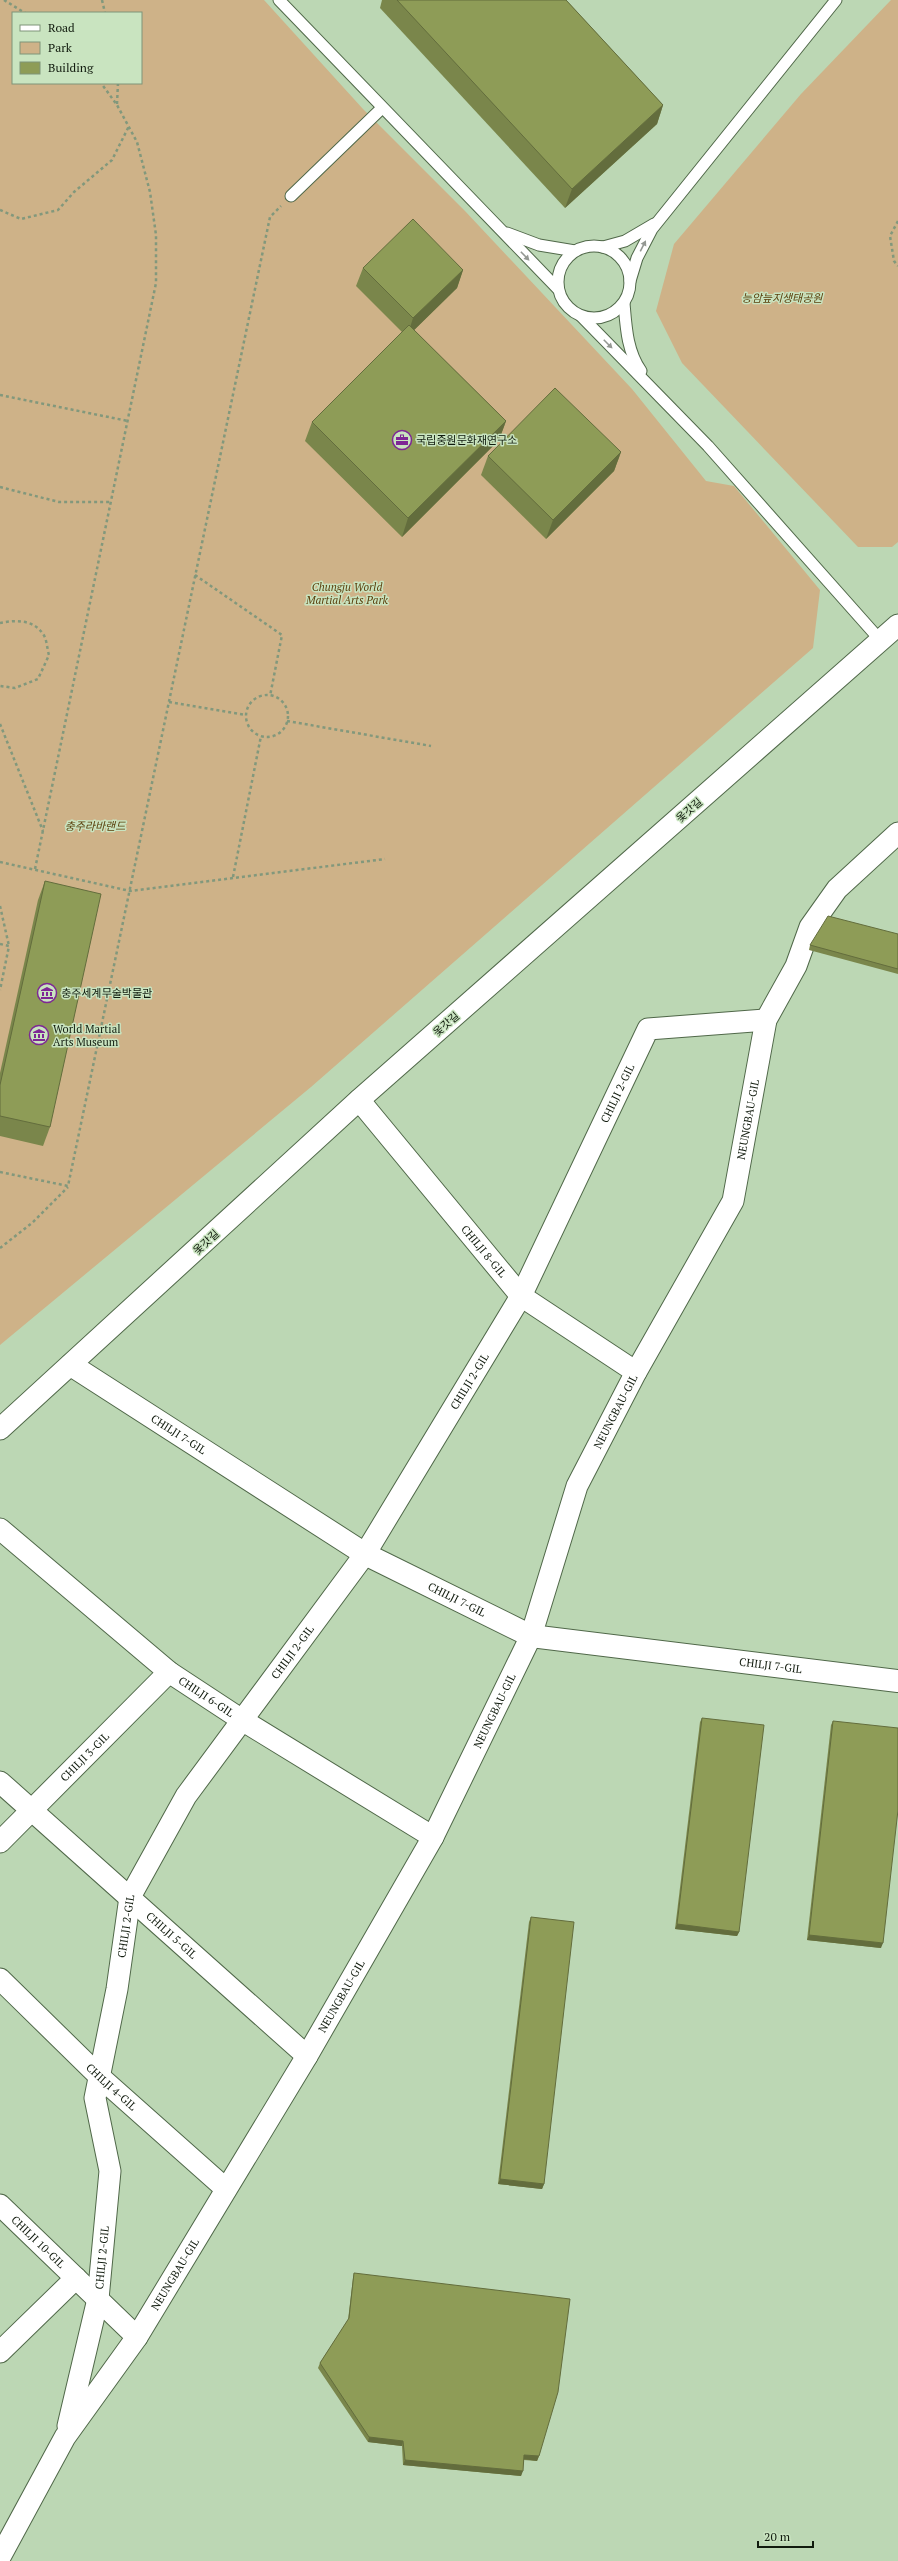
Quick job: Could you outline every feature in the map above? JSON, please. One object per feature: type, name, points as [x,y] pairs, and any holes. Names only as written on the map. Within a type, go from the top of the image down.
[{"type":"street","name":"옻갓길","points":[[0,1429],[359,1100],[898,625]]},
{"type":"street","name":"NEUNGBAU-GIL","points":[[0,2557],[65,2437],[137,2337],[307,2056],[433,1837],[530,1636],[577,1486],[636,1372],[733,1201],[766,1020],[796,966],[810,927],[837,890],[898,832]]},
{"type":"street","name":"CHILJI 2-GIL","points":[[98,2299],[110,2171],[95,2098],[117,1989],[130,1897],[186,1796],[364,1554],[521,1296],[648,1029],[766,1020]]},
{"type":"street","name":"CHILJI 8-GIL","points":[[359,1100],[521,1296],[636,1372]]},
{"type":"street","name":"CHILJI 7-GIL","points":[[71,1365],[364,1554],[530,1636],[898,1681]]},
{"type":"street","name":"CHILJI 6-GIL","points":[[0,1529],[169,1672],[242,1720],[433,1837]]},
{"type":"street","name":"CHILJI 3-GIL","points":[[0,1842],[32,1808],[169,1672]]},
{"type":"street","name":"CHILJI 5-GIL","points":[[0,1782],[32,1808],[307,2056]]},
{"type":"street","name":"CHILJI 4-GIL","points":[[0,1979],[100,2077],[226,2190]]},
{"type":"street","name":"CHILJI 10-GIL","points":[[0,2205],[76,2278]]},
{"type":"street","name":"CHILJI 2-GIL","points":[[76,2278],[98,2299]]},
{"type":"street","points":[[0,2352],[76,2278]]},
{"type":"street","points":[[98,2299],[137,2337]]},
{"type":"street","points":[[65,2437],[98,2299]]},
{"type":"lane","points":[[279,0],[497,228],[558,289],[566,305],[581,316],[708,446],[881,641]]},
{"type":"lane","points":[[630,281],[637,258],[645,241],[836,0]]},
{"type":"lane","points":[[291,196],[382,108]]},
{"type":"lane","points":[[603,247],[638,234],[664,216]]},
{"type":"lane","points":[[497,228],[524,241],[575,251],[592,246],[603,247],[619,256],[629,272],[630,281],[629,292],[624,303],[614,313],[601,318],[581,316]]},
{"type":"lane","points":[[558,289],[560,267],[575,251]]},
{"type":"lane","points":[[624,303],[629,346],[635,362],[658,394]]},
{"type":"path","points":[[4,0],[23,12]]},
{"type":"path","points":[[102,0],[105,12]]},
{"type":"path","points":[[35,870],[156,283],[156,235],[150,192],[137,142],[117,105],[102,84]]},
{"type":"path","points":[[117,105],[118,84]]},
{"type":"path","points":[[0,210],[21,220],[58,210],[74,192],[112,160],[129,126]]},
{"type":"path","points":[[0,1248],[32,1223],[68,1186],[270,217],[291,196]]},
{"type":"path","points":[[898,221],[890,236],[894,261],[898,266]]},
{"type":"path","points":[[0,395],[128,421]]},
{"type":"path","points":[[0,487],[59,502],[111,502]]},
{"type":"path","points":[[196,575],[282,635],[270,696]]},
{"type":"path","points":[[0,623],[16,619],[31,624],[43,634],[49,655],[38,679],[15,688],[0,686]]},
{"type":"path","points":[[270,696],[282,702],[286,708],[287,721],[280,732],[268,737],[261,736],[250,728],[246,715],[248,708],[257,698],[270,696]]},
{"type":"path","points":[[169,702],[246,715]]},
{"type":"path","points":[[287,721],[431,746]]},
{"type":"path","points":[[0,724],[43,832]]},
{"type":"path","points":[[233,877],[261,736]]},
{"type":"path","points":[[0,862],[130,890],[385,859]]},
{"type":"path","points":[[0,906],[9,946],[0,990]]},
{"type":"path","points":[[0,944],[9,946]]},
{"type":"path","points":[[0,1172],[68,1186]]},
{"type":"green space","name":"Chungju World Martial Arts Park","points":[[0,0],[264,0],[363,109],[465,211],[632,389],[706,481],[734,486],[820,590],[813,648],[311,1087],[0,1345]]},
{"type":"green space","name":"능암늪지생태공원","points":[[891,0],[898,0],[898,542],[892,547],[858,547],[682,363],[656,311],[674,244],[801,94]]},
{"type":"building","points":[[397,0],[566,0],[663,105],[572,189]]},
{"type":"building","points":[[413,219],[463,270],[413,318],[363,268]]},
{"type":"building","name":"국립중원문화재연구소","points":[[409,325],[506,421],[408,518],[312,422]]},
{"type":"building","name":"국립중원문화재연구소","points":[[555,388],[621,452],[553,520],[488,456]]},
{"type":"building","name":"충주세계무술박물관","points":[[45,881],[101,894],[50,1127],[0,1116],[0,1085]]},
{"type":"building","points":[[828,916],[898,934],[898,969],[810,945]]},
{"type":"building","points":[[702,1718],[764,1725],[739,1932],[677,1924]]},
{"type":"building","points":[[833,1721],[898,1728],[898,1810],[883,1943],[809,1935]]},
{"type":"building","points":[[531,1917],[574,1922],[544,2184],[500,2179]]},
{"type":"building","points":[[354,2273],[570,2299],[558,2392],[539,2456],[524,2455],[523,2471],[405,2460],[403,2441],[369,2437],[320,2363],[349,2318]]},
{"type":"place","name":"국립중원문화재연구소","points":[[402,440]]},
{"type":"place","name":"충주세계무술박물관","points":[[47,993]]},
{"type":"place","name":"World Martial Arts Museum","points":[[39,1035]]},
{"type":"park label","name":"충주라바랜드","points":[[95,826]]}]
